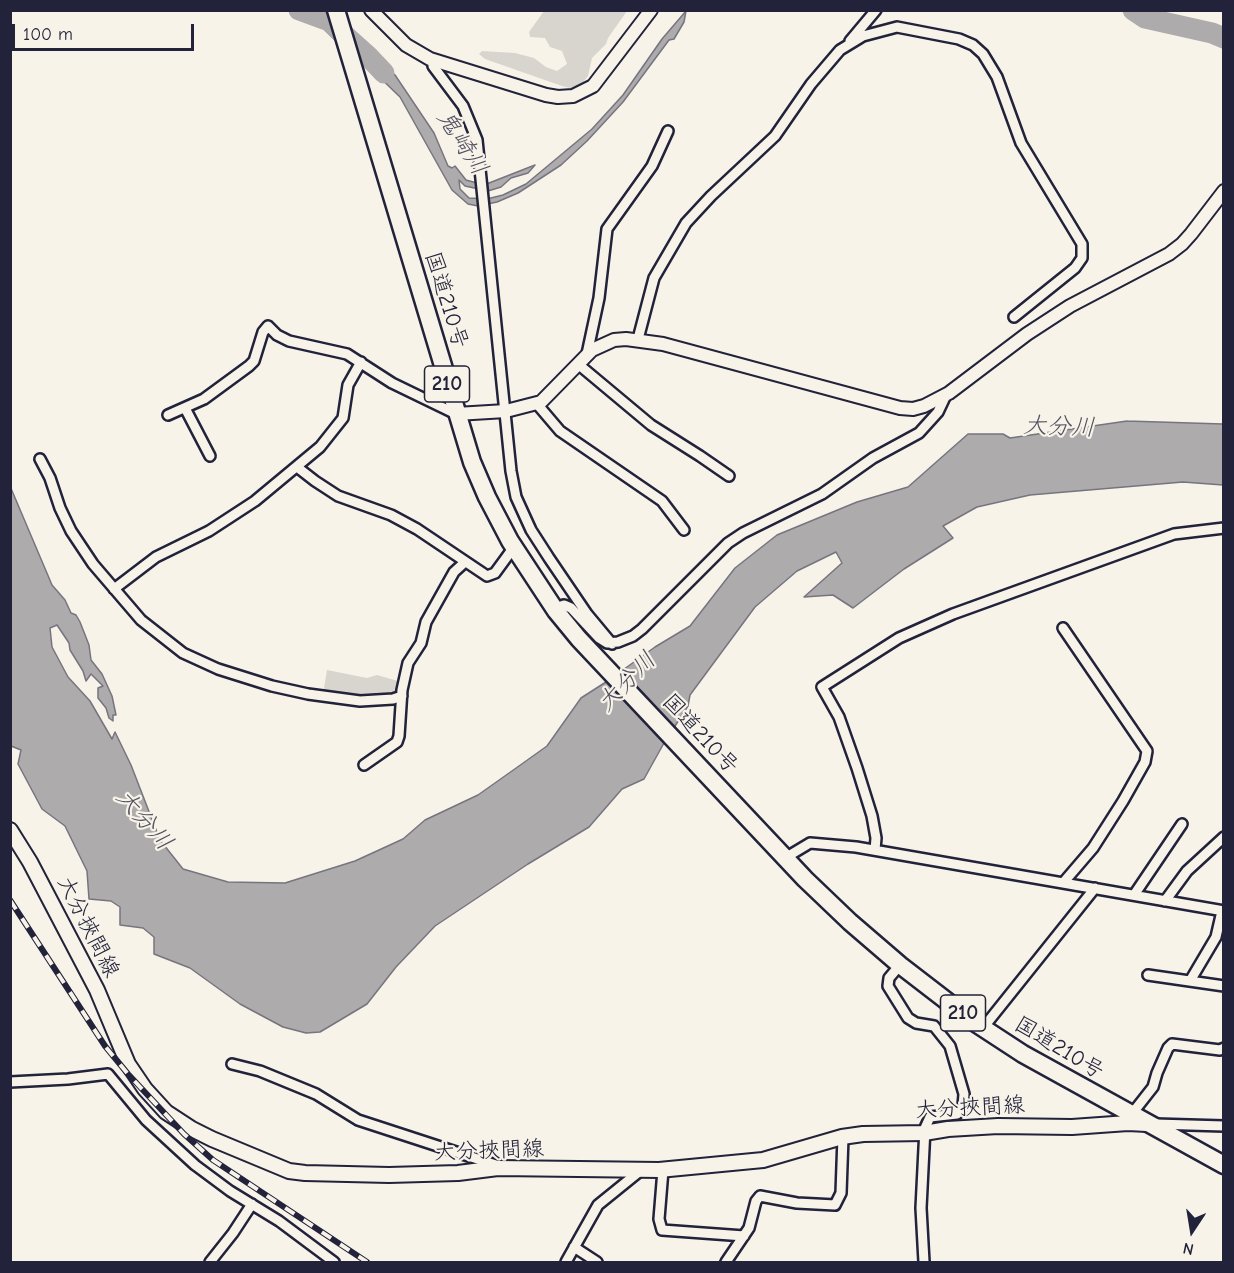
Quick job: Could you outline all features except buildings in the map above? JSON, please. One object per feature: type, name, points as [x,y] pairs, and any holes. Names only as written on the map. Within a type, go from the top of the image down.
[{"type":"highway","name":"国道210号","points":[[337,15],[456,414],[479,480],[514,547],[555,608],[599,659],[785,858],[850,922],[900,965],[982,1028],[1041,1065],[1224,1165]]},
{"type":"main road","name":"大分挾間線","points":[[10,830],[30,862],[97,990],[128,1064],[145,1089],[175,1119],[212,1139],[283,1169],[297,1172],[389,1175],[450,1174],[504,1168],[663,1170],[763,1160],[843,1137],[886,1133],[924,1133],[988,1126],[1072,1127],[1147,1124]]},
{"type":"street","points":[[371,10],[406,45],[433,60],[558,97],[573,96],[593,86],[651,10]]},
{"type":"street","points":[[638,339],[654,278],[680,232],[700,207],[775,136],[826,64],[876,10]]},
{"type":"street","points":[[846,45],[874,32],[906,27],[966,41],[977,49],[993,67],[1021,143],[1079,237],[1083,251],[1082,258],[1075,268],[1014,317]]},
{"type":"street","points":[[433,60],[433,66],[463,106],[477,140],[484,226],[513,483],[522,513],[571,592],[612,644]]},
{"type":"street","points":[[587,354],[600,292],[607,229],[652,166],[668,131]]},
{"type":"street","points":[[168,415],[214,393],[249,366],[267,326],[277,335],[289,341],[343,352],[392,383],[456,414],[506,411],[537,404],[550,395],[587,354],[598,346],[614,340],[638,339],[900,408],[913,409],[946,395],[1049,320],[1085,297],[1169,254],[1182,244],[1224,191]]},
{"type":"street","points":[[114,590],[156,557],[209,531],[255,501],[327,440],[344,418],[348,385],[361,362]]},
{"type":"street","points":[[578,364],[651,425],[729,476]]},
{"type":"street","points":[[555,608],[564,605],[571,608],[603,641],[612,644],[639,632],[721,549],[735,538],[822,494],[873,458],[919,433],[938,412],[946,395]]},
{"type":"street","points":[[537,404],[560,431],[662,501],[684,530]]},
{"type":"street","points":[[185,408],[210,456]]},
{"type":"street","points":[[40,459],[71,531],[114,590],[141,620],[183,653],[205,664],[272,686],[308,694],[360,701],[393,699],[402,696]]},
{"type":"street","points":[[297,467],[315,482],[338,496],[407,523],[484,574],[490,576],[495,573],[514,547]]},
{"type":"street","points":[[875,850],[876,838],[872,816],[857,768],[839,717],[822,687],[899,638],[953,614],[1174,534],[1224,528]]},
{"type":"street","points":[[364,765],[397,742],[406,669],[421,643],[426,622],[454,572],[465,562]]},
{"type":"street","points":[[1063,628],[1147,752],[1145,762],[1093,848],[1063,883]]},
{"type":"street","points":[[1134,895],[1182,824]]},
{"type":"street","points":[[1165,901],[1187,871],[1224,837]]},
{"type":"street","points":[[785,858],[810,843],[875,850],[1223,911],[1216,937],[1190,981]]},
{"type":"street","points":[[982,1028],[1095,888]]},
{"type":"street","points":[[900,965],[889,978],[888,986],[908,1018],[916,1023],[934,1026],[944,1037],[951,1049],[964,1094],[963,1106],[957,1114],[930,1117],[927,1120],[924,1133],[921,1208],[924,1263]]},
{"type":"street","points":[[1148,975],[1224,986]]},
{"type":"street","points":[[1131,1115],[1153,1087],[1160,1064],[1172,1044],[1220,1050],[1224,1048]]},
{"type":"street","points":[[232,1064],[260,1071],[316,1094],[358,1120],[504,1168]]},
{"type":"street","points":[[10,1082],[108,1074],[136,1109],[167,1140],[207,1174],[285,1225],[334,1263]]},
{"type":"street","points":[[1147,1124],[1224,1126]]},
{"type":"street","points":[[726,1263],[751,1224],[756,1201],[760,1196],[807,1204],[835,1204],[841,1193],[843,1137]]},
{"type":"street","points":[[663,1170],[659,1219],[662,1230],[744,1236]]},
{"type":"street","points":[[566,1263],[598,1205],[640,1171]]},
{"type":"street","points":[[210,1263],[252,1204]]},
{"type":"street","points":[[574,1247],[597,1263]]},
{"type":"shaded area","points":[[544,11],[627,11],[606,44],[592,58],[588,76],[580,86],[570,88],[562,86],[485,59],[479,54],[482,51],[515,53],[534,58],[546,67],[557,71],[567,64],[562,51],[550,47],[545,38],[530,37],[529,32]]},
{"type":"shaded area","points":[[327,670],[367,678],[377,675],[398,681],[396,693],[393,696],[366,698],[323,694]]},
{"type":"water","points":[[290,11],[329,13],[336,41],[322,27]]},
{"type":"water","points":[[686,11],[684,22],[674,39],[669,40],[623,102],[587,141],[561,165],[518,193],[497,202],[478,206],[468,204],[452,190],[400,97],[367,65],[360,39],[373,48],[386,67],[395,75],[434,133],[448,166],[452,168],[455,166],[466,180],[484,185],[535,165],[528,173],[511,178],[501,187],[488,191],[465,186],[459,180],[460,189],[469,198],[487,199],[503,195],[526,184],[592,129],[623,95],[662,39]]},
{"type":"water","name":"大分川","points":[[1127,421],[1223,424],[1223,485],[1183,482],[1030,495],[977,507],[943,526],[953,538],[904,569],[853,608],[833,595],[804,597],[842,563],[836,552],[797,571],[755,607],[690,695],[688,706],[644,779],[622,789],[589,827],[528,864],[435,926],[396,967],[367,1004],[320,1032],[306,1033],[283,1027],[240,1004],[190,968],[154,954],[154,937],[143,928],[120,925],[120,907],[111,901],[89,899],[87,871],[65,826],[42,809],[18,764],[21,750],[11,746],[10,486],[52,585],[80,622],[89,645],[91,660],[102,674],[112,696],[116,715],[113,715],[113,721],[98,698],[98,688],[103,686],[91,674],[86,681],[83,671],[70,650],[69,643],[57,625],[50,628],[52,647],[68,677],[90,701],[112,739],[115,732],[131,765],[160,840],[183,869],[228,882],[285,883],[355,861],[403,839],[425,820],[478,795],[519,766],[547,746],[581,698],[690,626],[735,568],[777,535],[857,502],[908,487],[968,434],[1003,434],[1010,438]]},
{"type":"waterway","name":"鬼崎川","points":[[299,10],[329,21],[384,73]]},
{"type":"waterway","name":"鬼崎川","points":[[1133,10],[1145,18],[1212,33],[1224,38]]},
{"type":"railway","points":[[10,900],[105,1046],[184,1134],[213,1160],[367,1262]]}]
